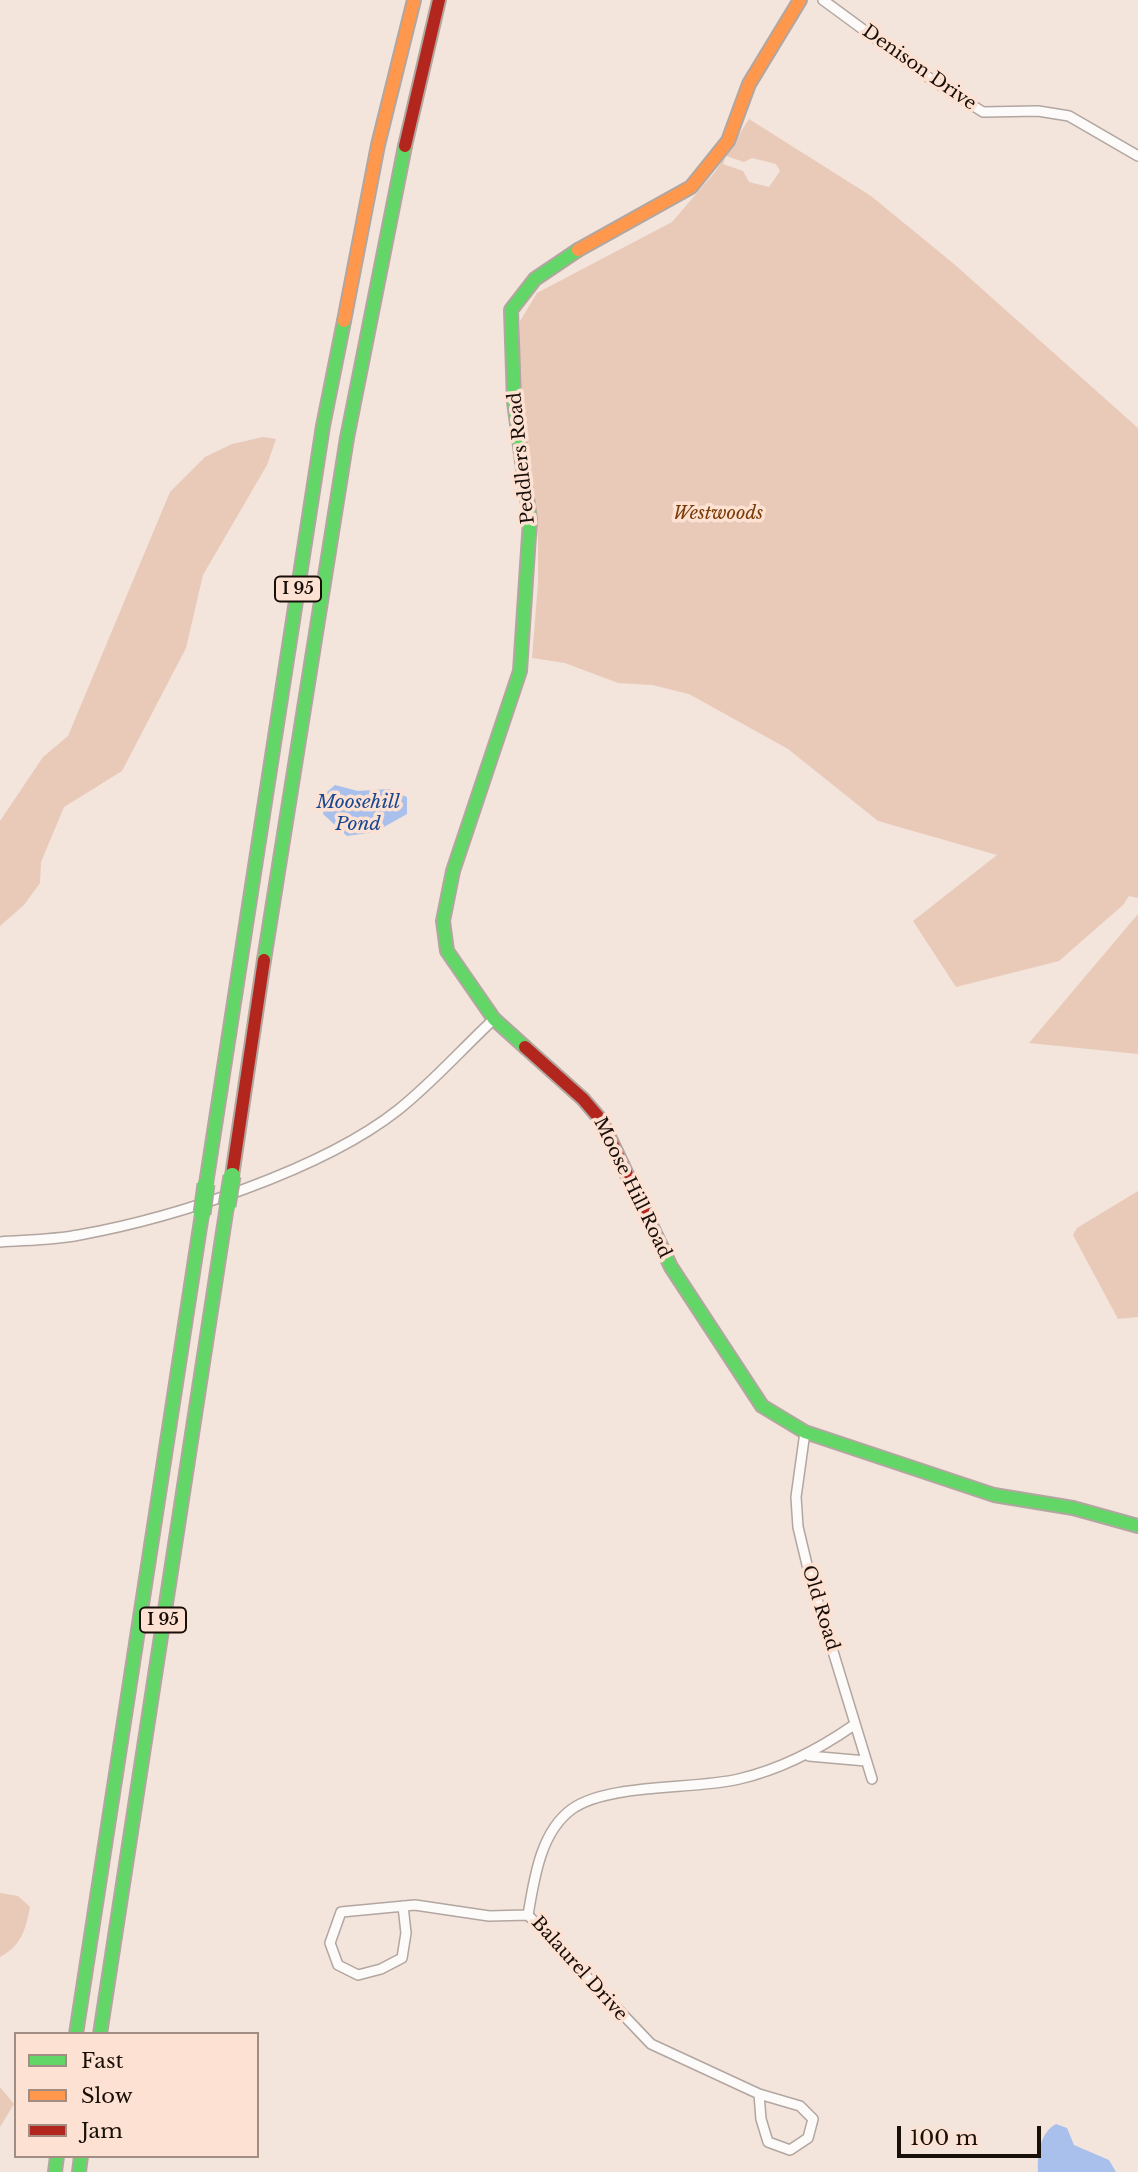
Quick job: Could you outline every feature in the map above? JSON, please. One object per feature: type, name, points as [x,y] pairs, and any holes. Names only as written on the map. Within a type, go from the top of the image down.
[{"type":"main road","name":"I 95","points":[[76,2032],[323,426],[379,145],[414,0]]},
{"type":"main road","name":"I 95","points":[[100,2032],[346,430],[402,148],[439,0]]},
{"type":"main road","name":"Peddlers Road","points":[[494,1019],[447,951],[443,921],[453,872],[520,670],[530,520],[514,402],[511,310],[535,279],[581,248],[691,187],[728,141],[749,84],[800,0]]},
{"type":"main road","name":"Moose Hill Road","points":[[494,1019],[583,1099],[601,1120],[671,1267],[762,1406],[805,1432],[995,1495],[1073,1508],[1138,1526]]},
{"type":"street","name":"Denison Drive","points":[[822,0],[932,80],[984,112],[1038,111],[1069,116],[1138,156]]},
{"type":"street","points":[[0,1242],[79,1235],[154,1216],[271,1179],[337,1149],[397,1110],[494,1019]]},
{"type":"street","name":"Old Road","points":[[805,1432],[796,1497],[798,1527],[872,1780]]},
{"type":"street","name":"Balaurel Drive","points":[[759,2094],[761,2119],[768,2143],[790,2150],[808,2138],[813,2119],[800,2106],[759,2094],[651,2044],[528,1915],[534,1883],[548,1836],[571,1810],[600,1797],[738,1780],[806,1756],[854,1725]]},
{"type":"street","name":"Balaurel Drive","points":[[806,1756],[866,1761]]},
{"type":"street","points":[[403,1906],[406,1933],[402,1958],[381,1969],[358,1975],[338,1965],[330,1942],[341,1912],[403,1906],[415,1905],[489,1916],[528,1915]]},
{"type":"green space","name":"Westwoods","points":[[749,119],[871,196],[954,264],[1138,428],[1138,898],[1129,896],[1123,905],[1059,961],[956,987],[913,921],[997,855],[878,821],[788,749],[689,694],[652,685],[618,683],[565,663],[532,658],[538,583],[538,539],[519,387],[520,321],[537,293],[672,222],[715,172]],"holes":[[[726,156],[744,162],[752,158],[776,164],[780,171],[769,187],[749,182],[743,171],[723,164]]]},
{"type":"green space","points":[[263,437],[276,439],[267,465],[203,575],[186,648],[122,771],[64,807],[41,862],[40,883],[24,905],[0,926],[0,821],[43,757],[68,736],[170,492],[205,457],[232,444]]},
{"type":"green space","points":[[1138,914],[1138,1054],[1029,1043]]},
{"type":"green space","points":[[1138,1191],[1138,1317],[1118,1319],[1073,1235],[1077,1228]]},
{"type":"green space","points":[[0,1893],[18,1896],[30,1907],[27,1923],[18,1942],[0,1957]]},
{"type":"green space","points":[[0,2087],[14,2104],[0,2127]]},
{"type":"water","name":"Moosehill Pond","points":[[335,785],[358,791],[389,789],[407,797],[407,814],[375,832],[347,836],[323,814],[327,792]]},
{"type":"water","points":[[1056,2124],[1067,2128],[1074,2145],[1109,2160],[1116,2172],[1038,2172],[1043,2138]]},
{"type":"traffic: fast","points":[[264,960],[347,438],[405,146]]},
{"type":"traffic: fast","points":[[525,1047],[494,1019],[447,951],[443,921],[453,871],[520,671],[530,520],[514,402],[511,310],[535,279],[578,250]]},
{"type":"traffic: fast","points":[[206,1184],[323,426],[344,321]]},
{"type":"traffic: fast","points":[[227,1206],[232,1176]]},
{"type":"traffic: fast","points":[[202,1214],[206,1184]]},
{"type":"traffic: fast","points":[[100,2032],[227,1206]]},
{"type":"traffic: fast","points":[[76,2032],[202,1214]]},
{"type":"traffic: fast","points":[[661,1246],[671,1267],[762,1406],[805,1432],[994,1495],[1073,1508],[1138,1526]]},
{"type":"traffic: fast","points":[[55,2172],[57,2158]]},
{"type":"traffic: fast","points":[[79,2172],[81,2158]]},
{"type":"traffic: slow","points":[[344,321],[378,145],[414,0]]},
{"type":"traffic: slow","points":[[578,250],[691,187],[728,141],[749,84],[800,0]]},
{"type":"traffic: jam","points":[[405,146],[439,0]]},
{"type":"traffic: jam","points":[[232,1176],[264,960]]},
{"type":"traffic: jam","points":[[525,1047],[583,1099],[601,1120],[661,1246]]}]
